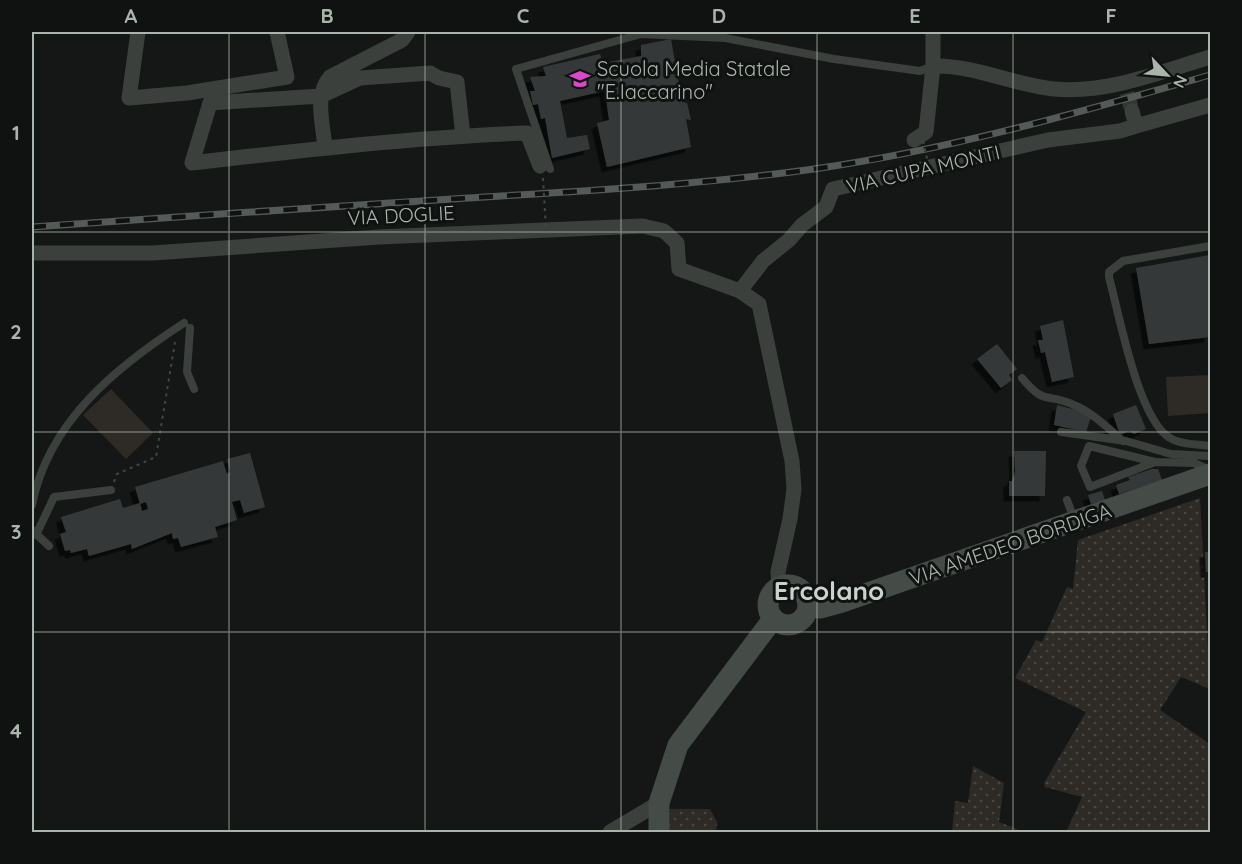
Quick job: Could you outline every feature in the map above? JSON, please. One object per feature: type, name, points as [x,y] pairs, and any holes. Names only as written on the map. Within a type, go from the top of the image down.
[{"type":"street","points":[[138,32],[129,98],[187,93],[287,77],[278,32]]},
{"type":"street","points":[[325,147],[321,96],[324,84],[330,77],[402,40],[408,32]]},
{"type":"street","points":[[919,140],[926,132],[933,66],[933,32]]},
{"type":"street","points":[[933,66],[954,66],[1054,89],[1125,88],[1210,57]]},
{"type":"street","points":[[463,136],[457,82],[439,78],[430,73],[360,78],[321,96],[210,103],[192,163],[325,147],[527,133],[544,171]]},
{"type":"street","name":"VIA CUPA MONTI","points":[[740,291],[764,261],[789,240],[802,225],[826,207],[833,189],[1048,140],[1120,131],[1134,119],[1210,105]]},
{"type":"street","name":"VIA DOGLIE","points":[[32,253],[153,253],[379,237],[643,226],[664,231],[677,243],[679,269],[740,291]]},
{"type":"street","points":[[740,291],[759,304],[792,460],[794,489],[778,572],[780,586]]},
{"type":"street","name":"VIA AMEDEO BORDIGA","points":[[808,607],[820,609],[842,602],[1074,521],[1210,468]]},
{"type":"street","points":[[795,585],[807,596],[808,607],[803,619],[796,624],[781,624],[773,619],[767,605],[769,597],[780,586],[795,585]]},
{"type":"street","points":[[659,832],[659,803],[678,746],[705,706],[773,619]]},
{"type":"street","points":[[610,832],[659,803]]},
{"type":"lane","points":[[544,171],[516,69],[641,34],[724,38],[834,59],[921,71],[933,66]]},
{"type":"lane","points":[[1210,246],[1123,261],[1109,272],[1138,387],[1153,417],[1162,431],[1175,441],[1210,446]]},
{"type":"lane","points":[[32,505],[36,481],[69,421],[81,406],[113,374],[187,326],[187,372],[194,389]]},
{"type":"lane","points":[[1022,378],[1035,394],[1048,400],[1074,404],[1101,422],[1123,441]]},
{"type":"lane","points":[[1061,432],[1123,441],[1171,454],[1210,468]]},
{"type":"lane","points":[[1155,462],[1090,487],[1080,466],[1089,447],[1155,462],[1194,463],[1210,468]]},
{"type":"lane","points":[[49,546],[34,533],[54,497],[111,490]]},
{"type":"lane","points":[[1067,500],[1074,521]]},
{"type":"path","points":[[919,140],[928,163]]},
{"type":"path","points":[[544,171],[546,229]]},
{"type":"path","points":[[117,474],[156,457],[174,352]]},
{"type":"shaded area","points":[[1210,375],[1210,413],[1168,416],[1166,377]]},
{"type":"shaded area","points":[[111,389],[153,433],[126,459],[83,415]]},
{"type":"shaded area","points":[[1200,498],[1210,689],[1181,677],[1160,710],[1210,744],[1210,832],[1066,832],[1082,797],[1045,787],[1044,783],[1086,712],[1015,678],[1036,640],[1042,642],[1067,587],[1073,589],[1078,540]]},
{"type":"shaded area","points":[[973,766],[1004,783],[999,822],[1024,832],[952,832],[955,801],[968,803]]},
{"type":"shaded area","points":[[670,809],[710,809],[717,822],[716,832],[669,832]]},
{"type":"building","points":[[671,39],[682,102],[687,103],[691,120],[686,119],[691,147],[607,167],[597,123],[609,120],[605,91],[560,101],[567,138],[587,135],[590,149],[552,158],[545,118],[541,119],[538,104],[533,105],[530,91],[535,91],[530,77],[546,76],[543,67],[600,54],[603,63],[641,56],[641,45]]},
{"type":"building","points":[[1210,255],[1210,283],[1208,283],[1210,337],[1149,344],[1136,268]]},
{"type":"building","points":[[1063,320],[1074,377],[1052,382],[1045,352],[1041,353],[1038,340],[1043,340],[1040,326]]},
{"type":"building","points":[[997,344],[1017,369],[1009,375],[1012,380],[1001,388],[977,359]]},
{"type":"building","points":[[1057,405],[1080,411],[1091,417],[1086,432],[1054,425]]},
{"type":"building","points":[[1136,405],[1146,429],[1134,434],[1129,431],[1120,435],[1113,414]]},
{"type":"building","points":[[1014,451],[1046,451],[1045,496],[1009,496],[1009,481],[1012,481],[1015,472]]},
{"type":"building","points":[[250,453],[265,507],[244,513],[240,500],[232,502],[237,520],[215,527],[218,537],[181,547],[178,538],[173,539],[172,533],[132,549],[131,544],[89,556],[87,549],[71,553],[70,550],[65,551],[60,534],[66,532],[61,517],[120,499],[123,508],[140,503],[135,487],[223,461],[227,474],[230,472],[227,459]],"holes":[[[146,502],[148,509],[142,511],[140,504]]]},
{"type":"building","points":[[1158,469],[1162,480],[1119,494],[1116,485],[1130,480],[1128,477]]},
{"type":"building","points":[[1102,491],[1105,500],[1091,504],[1088,495]]},
{"type":"building","points":[[1205,552],[1210,552],[1210,572],[1206,572]]},
{"type":"tunnel","points":[[1127,93],[1132,111]]},
{"type":"railway","points":[[32,227],[641,187],[814,169],[915,152],[964,141],[1210,75]]},
{"type":"place","name":"Scuola Media Statale \"E.Iaccarino\"","points":[[580,79]]},
{"type":"district","name":"Ercolano","points":[[829,590]]}]
